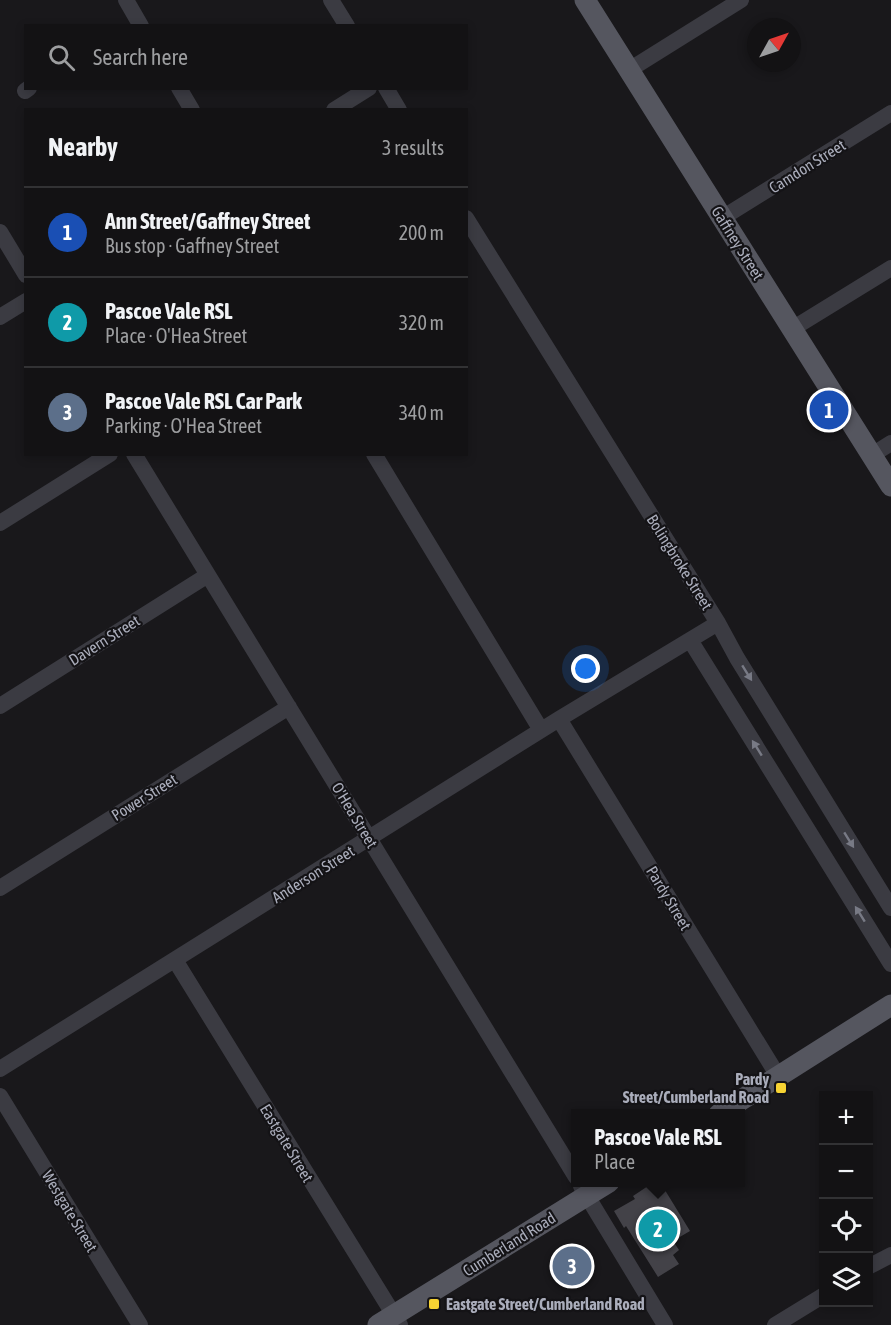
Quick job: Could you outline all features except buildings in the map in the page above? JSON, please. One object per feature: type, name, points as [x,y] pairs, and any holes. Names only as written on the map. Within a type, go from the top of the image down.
[{"type":"main road","name":"Gaffney Street","points":[[585,0],[891,486]]},
{"type":"main road","points":[[725,1109],[889,1010]]},
{"type":"main road","name":"Cumberland Road","points":[[391,1322],[583,1189]]},
{"type":"street","points":[[126,0],[137,24]]},
{"type":"street","points":[[629,70],[741,0]]},
{"type":"street","points":[[335,1],[346,24]]},
{"type":"street","points":[[180,90],[191,108]]},
{"type":"street","points":[[337,108],[366,90]]},
{"type":"street","points":[[387,90],[398,108]]},
{"type":"street","name":"Camdon Street","points":[[722,218],[891,113]]},
{"type":"street","name":"Bolingbroke Street","points":[[468,221],[718,623],[743,668],[891,908]]},
{"type":"street","points":[[0,232],[24,272]]},
{"type":"street","points":[[792,329],[891,268]]},
{"type":"street","points":[[0,317],[24,302]]},
{"type":"street","points":[[872,455],[891,443]]},
{"type":"street","points":[[0,523],[107,456]]},
{"type":"street","name":"O'Hea Street","points":[[136,456],[571,1169]]},
{"type":"street","points":[[375,456],[541,730]]},
{"type":"street","name":"Davern Street","points":[[0,705],[208,576]]},
{"type":"street","name":"Anderson Street","points":[[0,1069],[541,730],[718,623]]},
{"type":"street","points":[[690,640],[891,964]]},
{"type":"street","name":"Power Street","points":[[0,888],[289,707]]},
{"type":"street","name":"Pardy Street","points":[[559,719],[778,1076]]},
{"type":"street","name":"Eastgate Street","points":[[175,960],[391,1322]]},
{"type":"street","name":"Westgate Street","points":[[0,1096],[140,1325]]},
{"type":"street","points":[[583,1189],[665,1325]]},
{"type":"street","points":[[873,1264],[891,1255]]},
{"type":"street","points":[[776,1325],[819,1298]]},
{"type":"place","name":"Ann Street/Gaffney Street","points":[[829,410]]},
{"type":"place","name":"Pardy Street/Cumberland Road","points":[[781,1088]]},
{"type":"place","name":"Pascoe Vale RSL","points":[[658,1229]]},
{"type":"place","name":"Pascoe Vale RSL Car Park","points":[[572,1266]]},
{"type":"place","name":"Eastgate Street/Cumberland Road","points":[[434,1304]]}]
